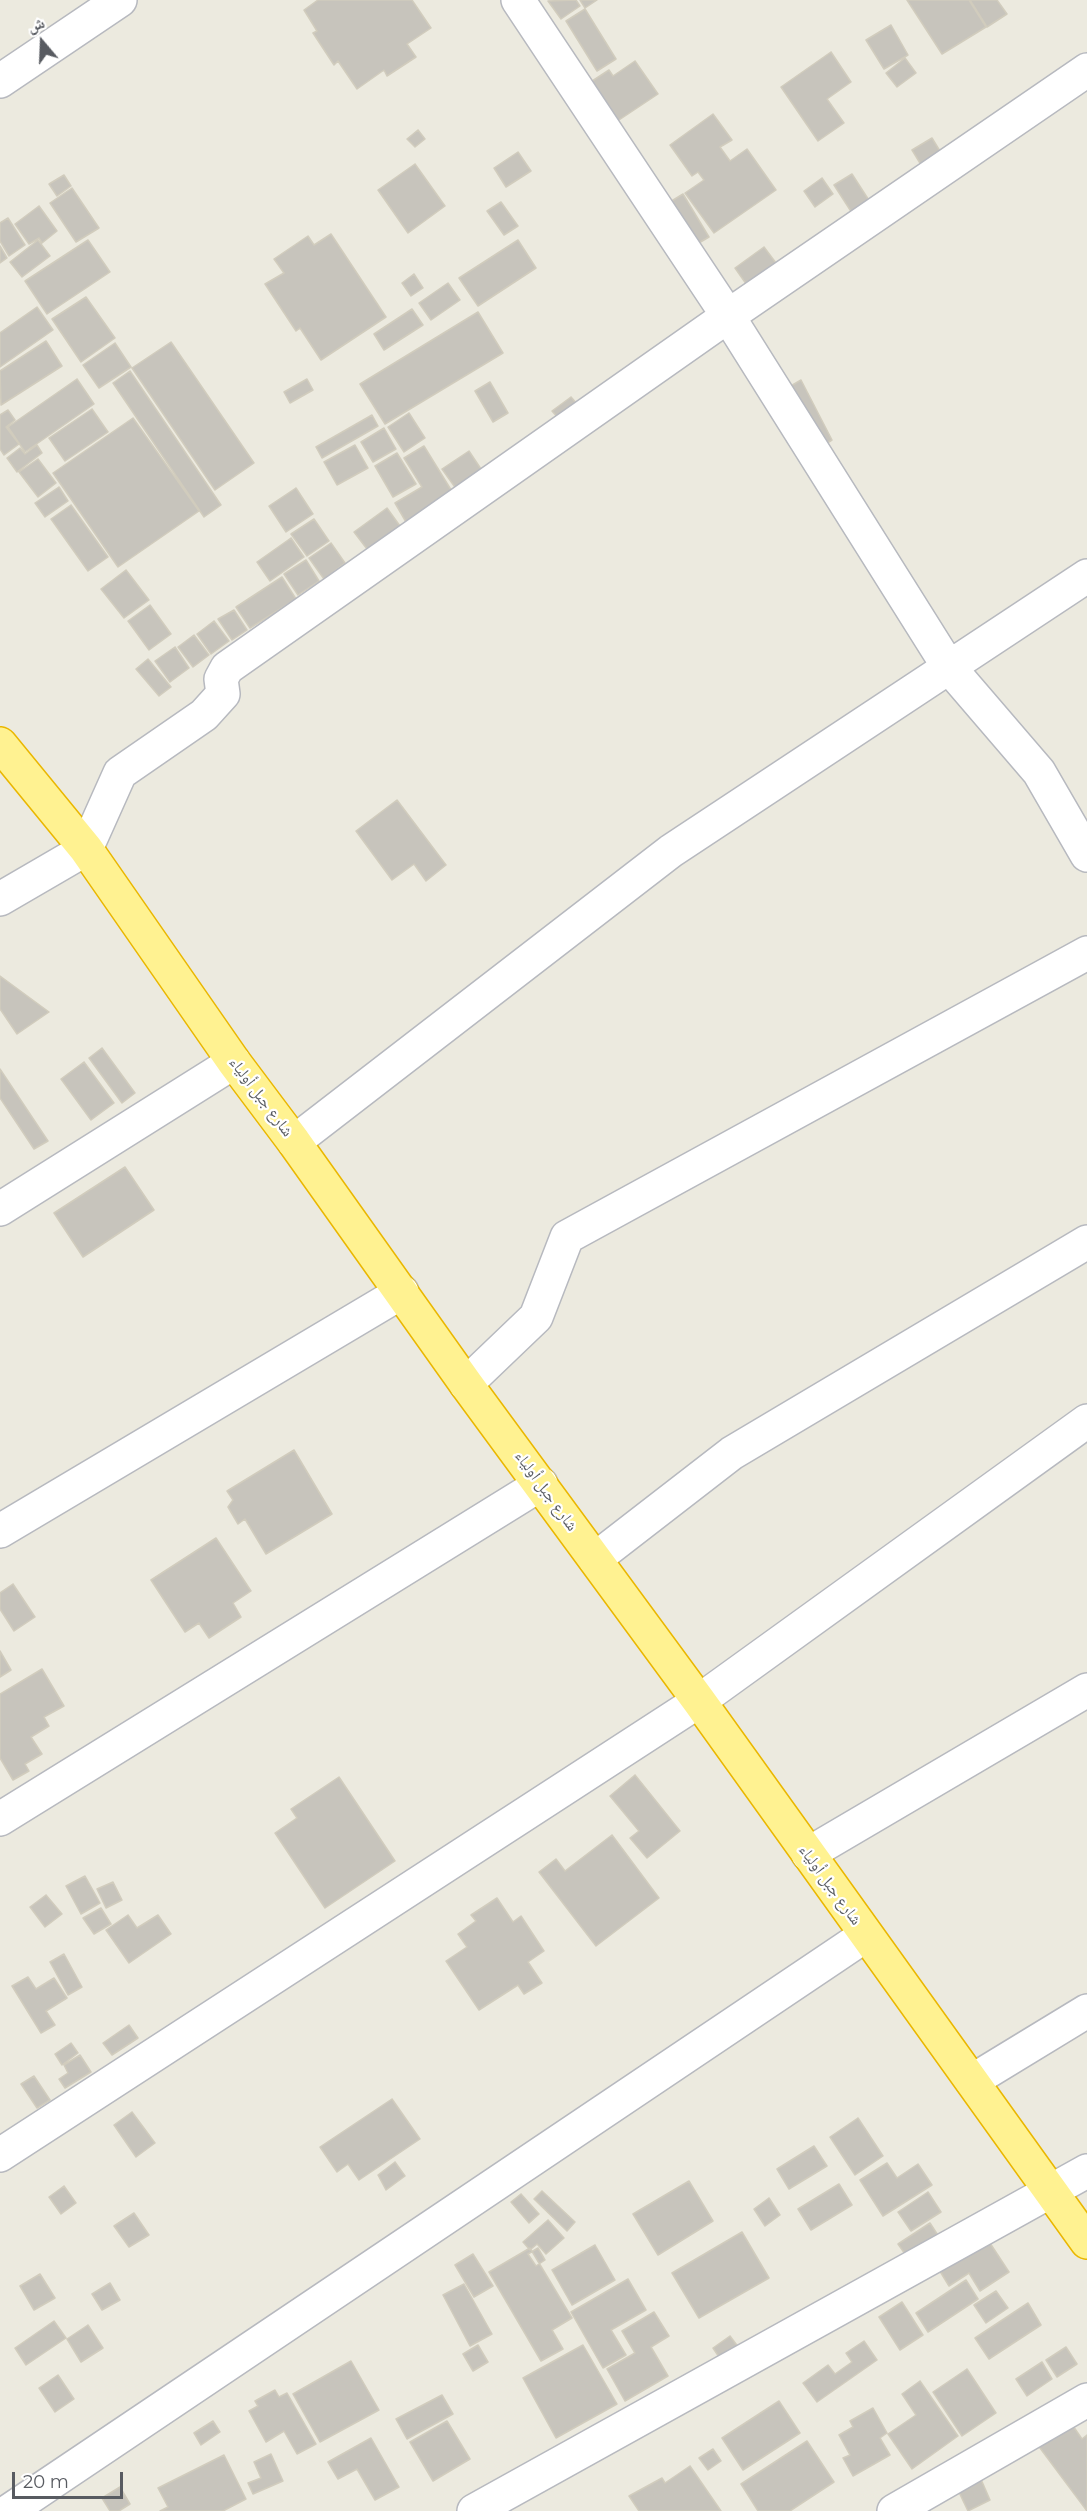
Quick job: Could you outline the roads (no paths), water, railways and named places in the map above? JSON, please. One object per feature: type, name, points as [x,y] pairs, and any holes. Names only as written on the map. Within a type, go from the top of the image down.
[{"type":"highway","name":"شارع جبل أولياء","points":[[0,744],[86,849],[234,1062],[294,1142],[466,1384],[699,1701],[1087,2242]]},
{"type":"street","points":[[0,81],[120,0]]},
{"type":"street","points":[[518,0],[728,316],[948,666],[1039,772],[1087,855]]},
{"type":"street","points":[[0,899],[86,849],[120,773],[204,715],[223,694],[221,680],[227,668],[728,316],[1087,70]]},
{"type":"street","points":[[294,1142],[671,851],[1087,576]]},
{"type":"street","points":[[466,1384],[536,1317],[567,1237],[1087,953]]},
{"type":"street","points":[[0,1209],[234,1062]]},
{"type":"street","points":[[595,1559],[732,1453],[1087,1242]]},
{"type":"street","points":[[0,1531],[402,1292]]},
{"type":"street","points":[[0,2155],[699,1701],[1087,1421]]},
{"type":"street","points":[[0,1819],[541,1484]]},
{"type":"street","points":[[808,1854],[1087,1690]]},
{"type":"street","points":[[9,2511],[866,1935]]},
{"type":"street","points":[[972,2081],[1087,2011]]},
{"type":"street","points":[[474,2511],[1087,2171]]},
{"type":"street","points":[[894,2511],[1087,2400]]}]
